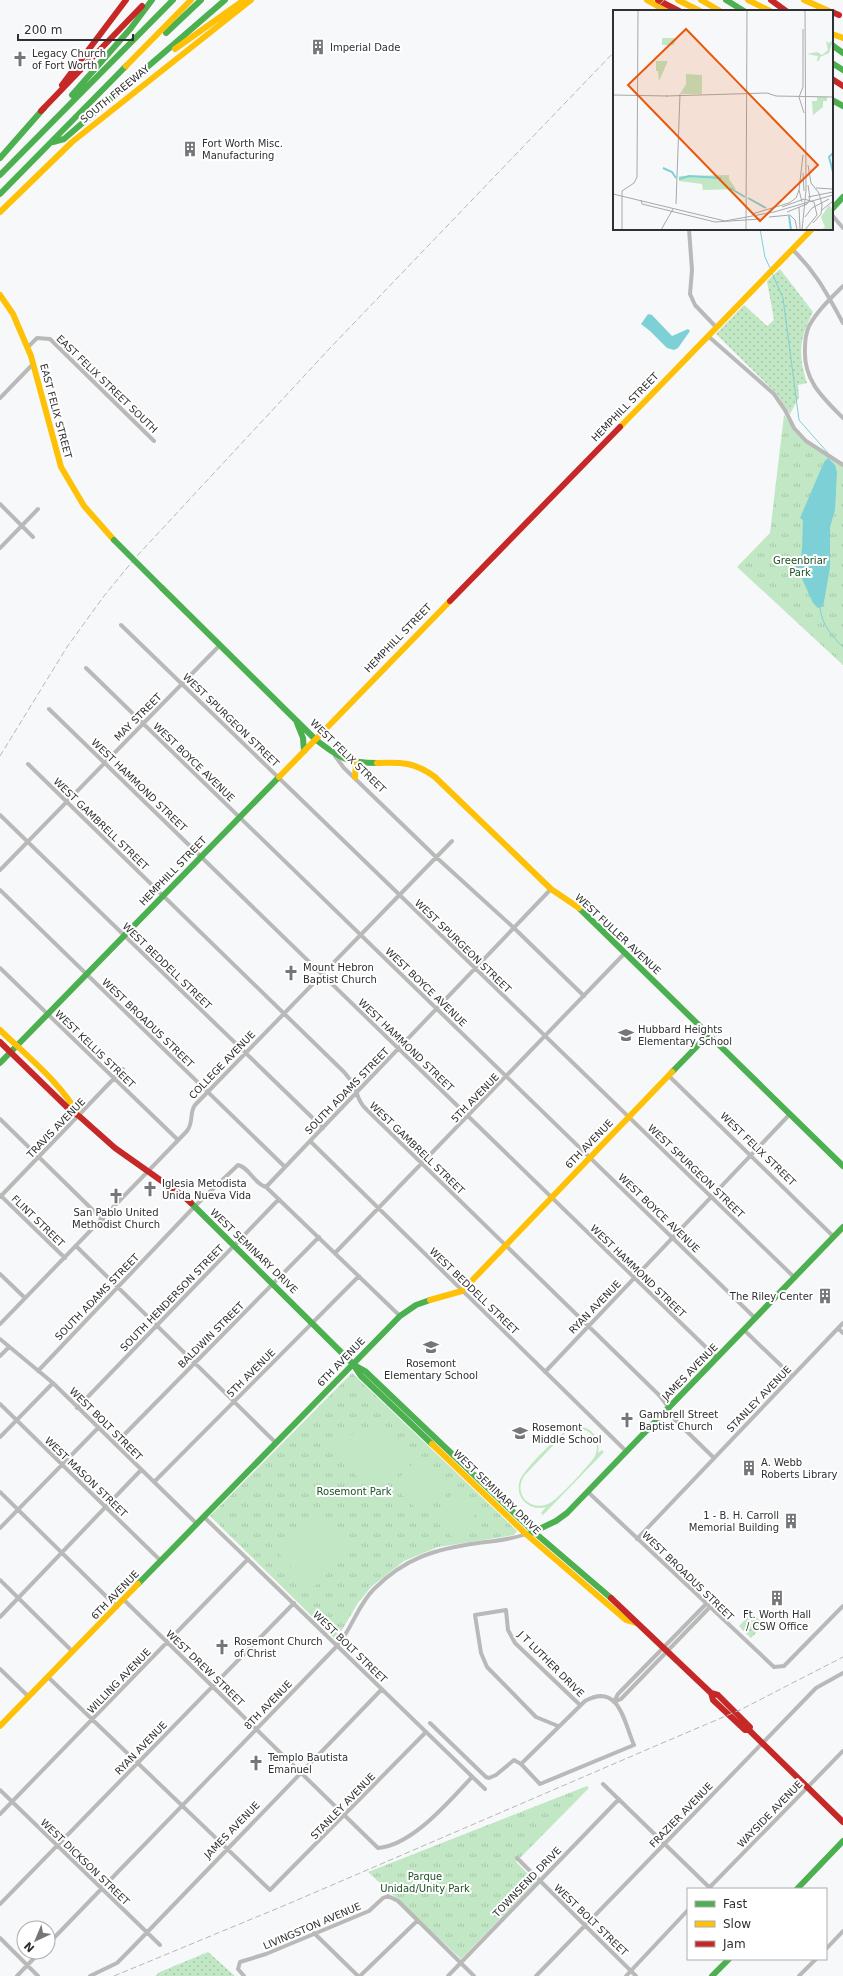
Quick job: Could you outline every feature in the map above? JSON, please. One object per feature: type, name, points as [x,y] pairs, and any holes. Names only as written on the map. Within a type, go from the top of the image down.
[{"type":"main road","points":[[41,111],[126,0]]},
{"type":"main road","points":[[0,158],[41,111],[150,0]]},
{"type":"main road","points":[[51,123],[58,110],[102,62],[150,0]]},
{"type":"main road","name":"SOUTH FREEWAY","points":[[0,175],[173,0]]},
{"type":"main road","name":"SOUTH FREEWAY","points":[[0,194],[191,0]]},
{"type":"main road","points":[[133,59],[141,57],[201,0]]},
{"type":"main road","points":[[52,142],[64,139],[225,0]]},
{"type":"main road","points":[[131,81],[244,0]]},
{"type":"main road","name":"SOUTH FREEWAY","points":[[0,212],[72,142],[251,0]]},
{"type":"main road","points":[[647,0],[665,10]]},
{"type":"main road","points":[[658,0],[677,10]]},
{"type":"main road","points":[[678,0],[698,10]]},
{"type":"main road","points":[[701,0],[718,10]]},
{"type":"main road","points":[[726,0],[742,10]]},
{"type":"main road","points":[[748,0],[768,10]]},
{"type":"main road","points":[[770,0],[785,10]]},
{"type":"main road","points":[[804,0],[829,10]]},
{"type":"main road","points":[[814,0],[829,10]]},
{"type":"main road","points":[[833,34],[843,38]]},
{"type":"main road","points":[[833,46],[843,53]]},
{"type":"main road","points":[[833,64],[843,70]]},
{"type":"main road","points":[[833,80],[843,86]]},
{"type":"main road","points":[[833,101],[843,106]]},
{"type":"main road","points":[[833,208],[843,197]]},
{"type":"main road","name":"HEMPHILL STREET","points":[[0,1063],[811,230]]},
{"type":"main road","name":"EAST FELIX STREET","points":[[0,295],[16,319],[28,347],[61,467],[82,503],[101,527]]},
{"type":"main road","name":"WEST FELIX STREET","points":[[101,527],[296,720],[335,755]]},
{"type":"main road","points":[[296,720],[303,738],[304,751]]},
{"type":"main road","name":"WEST FULLER AVENUE","points":[[335,755],[356,763],[399,761],[423,768],[449,790],[551,889],[580,909],[843,1166]]},
{"type":"main road","points":[[355,776],[356,763]]},
{"type":"main road","name":"WEST SEMINARY DRIVE","points":[[0,1030],[77,1109],[79,1116]]},
{"type":"main road","name":"6TH AVENUE","points":[[0,1726],[400,1316],[411,1307],[421,1302],[462,1291],[709,1034]]},
{"type":"main road","name":"WEST SEMINARY DRIVE","points":[[0,1042],[72,1112],[79,1116],[110,1144],[175,1189],[312,1322],[353,1364],[361,1376],[481,1492],[526,1534],[626,1620],[636,1623]]},
{"type":"main road","name":"JAMES AVENUE","points":[[526,1534],[534,1532],[556,1521],[588,1492],[843,1227]]},
{"type":"main road","name":"WEST SEMINARY DRIVE","points":[[353,1364],[365,1371],[534,1532],[630,1614],[636,1623],[666,1649],[711,1693],[718,1695],[750,1726],[749,1730],[843,1822]]},
{"type":"main road","points":[[416,1429],[420,1424]]},
{"type":"main road","points":[[481,1492],[486,1486]]},
{"type":"main road","points":[[798,1888],[843,1841]]},
{"type":"main road","points":[[712,1976],[728,1960]]},
{"type":"street","points":[[833,216],[843,228]]},
{"type":"street","points":[[688,230],[692,270],[690,294],[695,305],[716,327]]},
{"type":"street","points":[[792,249],[810,266],[843,323]]},
{"type":"street","points":[[843,286],[830,299],[808,327],[804,354],[807,374],[813,386],[843,418]]},
{"type":"street","points":[[708,336],[774,394],[785,410],[794,428],[806,441],[819,451],[842,464]]},
{"type":"street","name":"EAST FELIX STREET SOUTH","points":[[28,347],[37,338],[50,339],[154,441]]},
{"type":"street","points":[[0,398],[33,364]]},
{"type":"street","points":[[0,504],[33,536]]},
{"type":"street","points":[[0,548],[38,509]]},
{"type":"street","name":"WEST SPURGEON STREET","points":[[121,625],[795,1278]]},
{"type":"street","name":"MAY STREET","points":[[0,870],[220,645]]},
{"type":"street","name":"WEST BOYCE AVENUE","points":[[86,668],[756,1318]]},
{"type":"street","name":"WEST HAMMOND STREET","points":[[49,709],[717,1358]]},
{"type":"street","name":"WEST FELIX STREET","points":[[335,755],[344,768],[355,776],[436,857],[514,928],[584,996]]},
{"type":"street","name":"WEST GAMBRELL STREET","points":[[28,764],[352,1081],[356,1089],[358,1101],[659,1395],[675,1420],[714,1458]]},
{"type":"street","name":"WEST BEDDELL STREET","points":[[0,815],[323,1128]]},
{"type":"street","name":"COLLEGE AVENUE","points":[[0,1324],[150,1171],[190,1127],[191,1110],[207,1092],[452,841]]},
{"type":"street","name":"SOUTH ADAMS STREET","points":[[38,1371],[234,1166],[240,1165],[258,1183],[266,1187],[551,889]]},
{"type":"street","name":"WEST BROADUS STREET","points":[[0,890],[285,1168]]},
{"type":"street","name":"5TH AVENUE","points":[[335,1253],[625,953]]},
{"type":"street","name":"WEST KELLIS STREET","points":[[0,968],[178,1140]]},
{"type":"street","name":"TRAVIS AVENUE","points":[[0,1196],[123,1070]]},
{"type":"street","name":"WEST FELIX STREET","points":[[668,1076],[834,1237]]},
{"type":"street","name":"RYAN AVENUE","points":[[545,1372],[790,1114]]},
{"type":"street","points":[[0,1119],[102,1220]]},
{"type":"street","name":"WEST BEDDELL STREET","points":[[310,1141],[627,1452]]},
{"type":"street","points":[[266,1187],[400,1316]]},
{"type":"street","name":"FLINT STREET","points":[[0,1196],[65,1258]]},
{"type":"street","name":"SOUTH HENDERSON STREET","points":[[77,1408],[279,1199]]},
{"type":"street","name":"BALDWIN STREET","points":[[115,1444],[319,1238]]},
{"type":"street","name":"FLINT STREET","points":[[76,1246],[276,1443]]},
{"type":"street","points":[[0,1274],[25,1298]]},
{"type":"street","name":"5TH AVENUE","points":[[154,1482],[359,1276]]},
{"type":"street","name":"STANLEY AVENUE","points":[[637,1539],[843,1323]]},
{"type":"street","points":[[838,1328],[843,1333]]},
{"type":"street","points":[[744,1330],[792,1376]]},
{"type":"street","name":"WEST BOLT STREET","points":[[0,1339],[53,1383],[197,1524]]},
{"type":"street","points":[[0,1356],[9,1347]]},
{"type":"street","points":[[0,1437],[53,1383]]},
{"type":"street","name":"WEST MASON STREET","points":[[0,1404],[162,1561]]},
{"type":"street","points":[[0,1528],[98,1428]]},
{"type":"street","points":[[0,1617],[141,1470]]},
{"type":"street","points":[[0,1492],[117,1607]]},
{"type":"street","name":"WEST BROADUS STREET","points":[[588,1492],[771,1666],[778,1668],[784,1666],[843,1606]]},
{"type":"street","name":"WEST BOLT STREET","points":[[204,1517],[484,1789]]},
{"type":"street","name":"8TH AVENUE","points":[[56,1936],[337,1646],[344,1637],[356,1611],[373,1590],[391,1574],[409,1561],[442,1549],[505,1540],[526,1534]]},
{"type":"street","name":"WILLING AVENUE","points":[[0,1814],[248,1559]]},
{"type":"street","points":[[0,1580],[73,1652]]},
{"type":"street","name":"WEST DREW STREET","points":[[124,1600],[378,1848],[391,1844],[417,1832],[472,1778]]},
{"type":"street","name":"RYAN AVENUE","points":[[0,1904],[294,1603]]},
{"type":"street","points":[[614,1702],[621,1699],[649,1670],[706,1604]]},
{"type":"street","points":[[614,1702],[618,1694],[645,1667],[710,1608]]},
{"type":"street","name":"J T LUTHER DRIVE","points":[[558,1726],[536,1717],[487,1667],[481,1653],[475,1615],[506,1610],[508,1630],[515,1643],[580,1705]]},
{"type":"street","points":[[645,1667],[649,1670]]},
{"type":"street","points":[[0,1668],[29,1697]]},
{"type":"street","name":"FRAZIER AVENUE","points":[[536,1976],[816,1688],[843,1673]]},
{"type":"street","points":[[48,1677],[227,1849]]},
{"type":"street","name":"JAMES AVENUE","points":[[90,1976],[118,1962],[382,1689]]},
{"type":"street","points":[[430,1723],[489,1778],[496,1775],[511,1761],[516,1761],[521,1764],[540,1784],[634,1745],[625,1723],[622,1710],[607,1697],[596,1696],[580,1705],[521,1764]]},
{"type":"street","name":"STANLEY AVENUE","points":[[227,1849],[270,1890],[345,1816],[426,1732]]},
{"type":"street","name":"WAYSIDE AVENUE","points":[[711,1888],[843,1751]]},
{"type":"street","points":[[603,1784],[709,1888]]},
{"type":"street","name":"WEST DICKSON STREET","points":[[0,1790],[160,1945]]},
{"type":"street","name":"TOWNSEND DRIVE","points":[[448,1976],[619,1799]]},
{"type":"street","name":"WEST BOLT STREET","points":[[517,1858],[636,1976]]},
{"type":"street","name":"LIVINGSTON AVENUE","points":[[244,1976],[238,1969],[240,1962],[266,1954],[369,1911],[383,1898],[388,1896],[398,1900],[417,1921]]},
{"type":"street","points":[[626,1976],[687,1911]]},
{"type":"street","points":[[314,1933],[359,1976],[417,1921],[474,1976]]},
{"type":"street","points":[[827,1948],[843,1931]]},
{"type":"street","points":[[0,1938],[38,1976]]},
{"type":"street","points":[[17,1976],[32,1960]]},
{"type":"street","points":[[799,1976],[815,1960]]},
{"type":"green space","points":[[780,269],[813,312],[805,330],[801,347],[802,363],[807,383],[798,385],[799,397],[790,414],[777,394],[716,334],[744,305],[767,326],[774,320],[767,281]]},
{"type":"green space","name":"Greenbriar Park","points":[[784,415],[797,433],[809,445],[843,464],[843,665],[737,567],[770,533]]},
{"type":"green space","name":"Rosemont Park","points":[[352,1373],[517,1531],[514,1535],[438,1547],[404,1561],[371,1587],[358,1603],[336,1640],[210,1516]]},
{"type":"green space","points":[[574,1426],[580,1426],[589,1430],[596,1437],[598,1442],[598,1453],[602,1450],[604,1452],[543,1515],[541,1513],[546,1507],[538,1508],[528,1505],[520,1496],[519,1483],[523,1475],[536,1459],[569,1429]],"holes":[[[577,1428],[583,1429],[592,1434],[596,1443],[597,1448],[594,1458],[572,1483],[553,1501],[541,1506],[531,1504],[525,1500],[521,1489],[524,1476],[566,1432]]]},
{"type":"green space","points":[[357,1432],[391,1433],[411,1451],[375,1489],[370,1489],[325,1446]]},
{"type":"green space","points":[[421,1455],[451,1484],[422,1514],[392,1485]]},
{"type":"green space","points":[[460,1486],[482,1508],[453,1538],[431,1516]]},
{"type":"green space","points":[[314,1515],[350,1550],[315,1586],[310,1586],[277,1552]]},
{"type":"green space","points":[[752,1613],[764,1624],[751,1638],[739,1626]]},
{"type":"green space","name":"Parque Unidad/Unity Park","points":[[587,1786],[589,1788],[516,1862],[536,1882],[461,1959],[368,1872]]},
{"type":"green space","points":[[208,1952],[235,1976],[155,1976],[160,1972]]},
{"type":"water","points":[[648,314],[652,315],[672,336],[688,329],[690,331],[678,348],[674,350],[667,348],[641,324]]},
{"type":"water","points":[[828,458],[835,465],[837,472],[835,510],[830,527],[830,567],[824,602],[822,607],[818,608],[813,603],[796,568],[799,565],[802,546],[803,520],[800,518],[824,462]]},
{"type":"waterway","points":[[760,230],[765,257],[770,268]]},
{"type":"waterway","points":[[772,273],[783,298],[799,420],[828,453]]},
{"type":"waterway","points":[[820,608],[825,625],[843,647]]},
{"type":"railway","points":[[655,10],[664,0]]},
{"type":"railway","points":[[0,756],[67,647],[104,596],[136,557],[331,347],[613,53]]},
{"type":"railway","points":[[114,1976],[288,1904],[740,1710],[843,1657]]},
{"type":"traffic: fast","points":[[72,95],[131,28],[152,0]]},
{"type":"traffic: fast","points":[[0,175],[173,0]]},
{"type":"traffic: fast","points":[[166,33],[201,0]]},
{"type":"traffic: fast","points":[[53,142],[64,139],[225,0]]},
{"type":"traffic: fast","points":[[726,0],[742,10]]},
{"type":"traffic: fast","points":[[833,46],[843,53]]},
{"type":"traffic: fast","points":[[833,64],[843,70]]},
{"type":"traffic: fast","points":[[0,194],[126,66]]},
{"type":"traffic: fast","points":[[833,101],[843,106]]},
{"type":"traffic: fast","points":[[0,158],[44,108]]},
{"type":"traffic: fast","points":[[833,208],[843,197]]},
{"type":"traffic: fast","points":[[114,540],[162,588]]},
{"type":"traffic: fast","points":[[162,588],[315,739],[343,758],[357,762],[377,763]]},
{"type":"traffic: fast","points":[[297,723],[303,738],[304,751]]},
{"type":"traffic: fast","points":[[0,1063],[279,777]]},
{"type":"traffic: fast","points":[[579,908],[843,1166]]},
{"type":"traffic: fast","points":[[672,1072],[709,1034]]},
{"type":"traffic: fast","points":[[191,1203],[353,1364],[361,1376],[432,1444]]},
{"type":"traffic: fast","points":[[531,1533],[556,1521],[567,1513],[843,1227]]},
{"type":"traffic: fast","points":[[138,1584],[400,1316],[416,1305],[430,1300]]},
{"type":"traffic: fast","points":[[356,1366],[365,1371],[534,1532],[611,1598]]},
{"type":"traffic: fast","points":[[798,1888],[843,1841]]},
{"type":"traffic: fast","points":[[712,1976],[728,1960]]},
{"type":"traffic: slow","points":[[126,66],[191,0]]},
{"type":"traffic: slow","points":[[175,49],[244,0]]},
{"type":"traffic: slow","points":[[0,212],[72,142],[251,0]]},
{"type":"traffic: slow","points":[[647,0],[665,10]]},
{"type":"traffic: slow","points":[[678,0],[698,10]]},
{"type":"traffic: slow","points":[[701,0],[718,10]]},
{"type":"traffic: slow","points":[[748,0],[768,10]]},
{"type":"traffic: slow","points":[[804,0],[827,10]]},
{"type":"traffic: slow","points":[[833,34],[843,38]]},
{"type":"traffic: slow","points":[[620,427],[811,230]]},
{"type":"traffic: slow","points":[[0,295],[13,314],[31,356],[61,467],[84,506],[114,540]]},
{"type":"traffic: slow","points":[[279,777],[450,601]]},
{"type":"traffic: slow","points":[[355,777],[356,763]]},
{"type":"traffic: slow","points":[[377,763],[408,764],[421,768],[435,777],[551,889],[579,908]]},
{"type":"traffic: slow","points":[[0,1030],[53,1081],[72,1104],[79,1116]]},
{"type":"traffic: slow","points":[[430,1300],[462,1291],[672,1072]]},
{"type":"traffic: slow","points":[[432,1444],[526,1534],[626,1620],[636,1623]]},
{"type":"traffic: slow","points":[[0,1726],[138,1584]]},
{"type":"traffic: jam","points":[[62,85],[126,0]]},
{"type":"traffic: jam","points":[[658,0],[677,10]]},
{"type":"traffic: jam","points":[[771,0],[785,10]]},
{"type":"traffic: jam","points":[[41,111],[142,6]]},
{"type":"traffic: jam","points":[[833,12],[839,15]]},
{"type":"traffic: jam","points":[[833,80],[843,86]]},
{"type":"traffic: jam","points":[[450,601],[620,427]]},
{"type":"traffic: jam","points":[[0,1042],[72,1112],[79,1116],[115,1148],[191,1203]]},
{"type":"traffic: jam","points":[[611,1598],[711,1693],[713,1700],[745,1730],[749,1730]]},
{"type":"traffic: jam","points":[[711,1693],[718,1695],[750,1727],[749,1730],[843,1822]]},
{"type":"place","name":"Imperial Dade","points":[[318,47]]},
{"type":"place","name":"Legacy Church of Fort Worth","points":[[20,59]]},
{"type":"place","name":"Fort Worth Misc. Manufacturing","points":[[190,149]]},
{"type":"place","name":"Mount Hebron Baptist Church","points":[[291,973]]},
{"type":"place","name":"Hubbard Heights Elementary School","points":[[626,1035]]},
{"type":"place","name":"Iglesia Metodista Unida Nueva Vida","points":[[150,1189]]},
{"type":"place","name":"San Pablo United Methodist Church","points":[[116,1196]]},
{"type":"place","name":"The Riley Center","points":[[825,1296]]},
{"type":"place","name":"Rosemont Elementary School","points":[[431,1347]]},
{"type":"place","name":"Gambrell Street Baptist Church","points":[[627,1420]]},
{"type":"place","name":"Rosemont Middle School","points":[[520,1433]]},
{"type":"place","name":"A. Webb Roberts Library","points":[[749,1468]]},
{"type":"place","name":"1 - B. H. Carroll Memorial Building","points":[[791,1521]]},
{"type":"place","name":"Ft. Worth Hall / CSW Office","points":[[777,1598]]},
{"type":"place","name":"Rosemont Church of Christ","points":[[222,1647]]},
{"type":"place","name":"Templo Bautista Emanuel","points":[[256,1763]]}]
